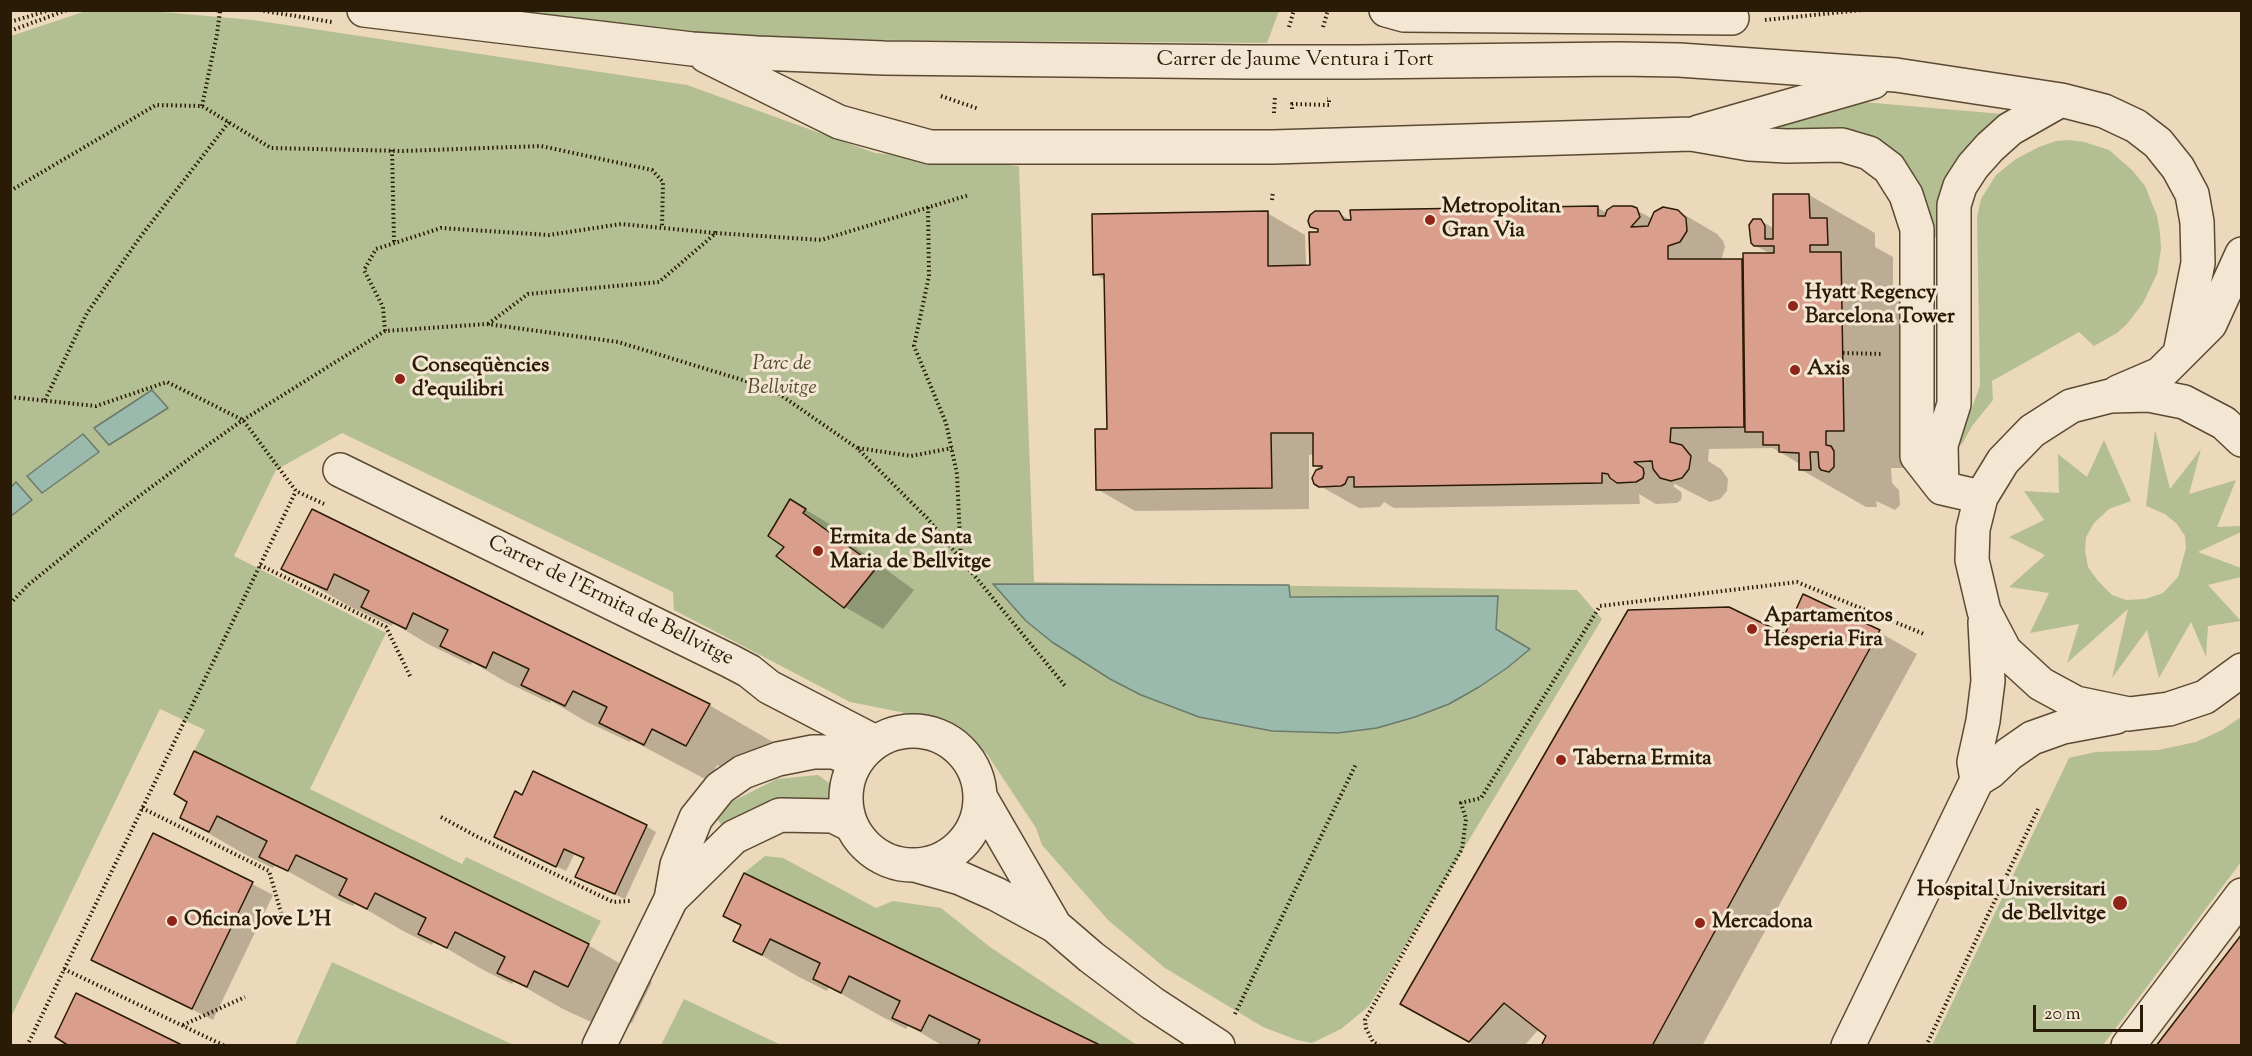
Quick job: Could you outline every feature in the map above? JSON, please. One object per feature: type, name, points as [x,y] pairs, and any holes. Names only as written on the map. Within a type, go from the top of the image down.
[{"type":"street","name":"Carrer de Jaume Ventura i Tort","points":[[364,10],[692,49],[820,56],[1364,62],[1619,59],[1896,75],[2061,100],[2104,111],[2136,126],[2158,143],[2178,168],[2192,194],[2197,222],[2198,263],[2180,353]]},
{"type":"street","points":[[1386,10],[1404,15],[1734,14],[1711,63]]},
{"type":"street","name":"Carrer de Jaume Ventura i Tort","points":[[692,49],[839,122],[930,147],[1274,147],[1691,134],[1749,144],[1842,145],[1869,153],[1889,168],[1906,195],[1917,229],[1917,456],[1942,488]]},
{"type":"street","name":"Carrer de Jaume Ventura i Tort","points":[[1691,134],[1896,75]]},
{"type":"street","points":[[1981,497],[1942,488],[1941,445],[1954,404],[1954,205],[1960,186],[1973,166],[1990,147],[2010,129],[2061,100]]},
{"type":"street","points":[[1917,250],[1954,251]]},
{"type":"street","points":[[1977,780],[1974,762],[1983,721],[1988,681],[1984,611],[1972,560],[1973,529],[1981,497],[2003,461],[2032,431],[2071,406],[2110,396],[2160,374],[2210,324],[2241,254]]},
{"type":"street","points":[[2110,396],[2148,395],[2184,402],[2224,423],[2241,440]]},
{"type":"street","name":"Carrer de l'Ermita de Bellvitge","points":[[340,470],[740,666],[866,752]]},
{"type":"street","points":[[1984,611],[2005,651],[2041,684],[2076,703],[2129,714]]},
{"type":"street","points":[[1856,1042],[1977,780],[1990,772],[2008,754],[2032,738],[2063,727],[2169,709],[2205,697],[2241,670]]},
{"type":"street","points":[[1055,926],[982,800],[978,777],[967,756],[946,739],[924,731],[907,730],[887,734],[866,752],[847,783],[845,802],[851,825],[863,845],[874,855],[896,865],[918,866],[960,878],[996,894],[1055,926],[1152,1004],[1218,1046]]},
{"type":"street","points":[[598,1046],[671,899],[677,865],[696,818],[725,785],[743,772],[778,759],[813,752],[866,752]]},
{"type":"street","points":[[918,866],[935,861],[952,851],[968,835],[977,819],[982,800]]},
{"type":"street","points":[[671,899],[734,837],[780,815],[833,816],[851,825]]},
{"type":"street","points":[[696,818],[734,837]]},
{"type":"street","points":[[2128,1046],[2241,895]]},
{"type":"path","points":[[10,22],[50,10]]},
{"type":"path","points":[[10,31],[67,10]]},
{"type":"path","points":[[1734,14],[1763,20],[1863,10]]},
{"type":"path","points":[[202,106],[218,11]]},
{"type":"path","points":[[10,191],[156,105],[202,106],[271,148],[392,150],[541,146],[652,170],[663,182],[662,228]]},
{"type":"path","points":[[45,400],[87,313],[141,236],[229,122]]},
{"type":"path","points":[[392,150],[394,242]]},
{"type":"path","points":[[1272,200],[1273,191]]},
{"type":"path","points":[[385,331],[383,307],[364,270],[375,249],[441,228],[549,235],[621,224],[821,240],[969,195]]},
{"type":"path","points":[[928,207],[929,276],[914,346],[946,423],[957,474],[961,560]]},
{"type":"path","points":[[487,324],[528,294],[659,282],[716,233]]},
{"type":"path","points":[[10,604],[28,585],[122,509],[243,420],[385,331],[487,324],[618,342],[772,389],[857,448],[927,518],[1066,687]]},
{"type":"path","points":[[1843,353],[1887,354]]},
{"type":"path","points":[[10,397],[96,406],[167,382],[243,420]]},
{"type":"path","points":[[857,448],[911,456],[951,448]]},
{"type":"path","points":[[27,1046],[296,490]]},
{"type":"path","points":[[260,565],[386,627],[411,678]]},
{"type":"path","points":[[1380,1046],[1373,1042],[1365,1020],[1462,849],[1466,819],[1461,803],[1481,798],[1600,606],[1797,582],[1924,634]]},
{"type":"path","points":[[1235,1015],[1356,764]]},
{"type":"path","points":[[142,808],[269,871],[282,916]]},
{"type":"path","points":[[1926,1046],[2038,809]]},
{"type":"path","points":[[441,817],[613,902],[633,901]]},
{"type":"path","points":[[64,969],[225,1046]]},
{"type":"path","points":[[182,1025],[245,997]]},
{"type":"green space","name":"Parc de Bellvitge","points":[[86,11],[151,11],[253,20],[687,85],[875,153],[1019,166],[1034,582],[1577,590],[1602,619],[1369,1006],[1341,1029],[1312,1043],[1297,1040],[1263,1027],[1165,968],[1108,920],[1042,845],[1036,828],[987,754],[936,719],[850,702],[674,610],[673,592],[342,433],[276,470],[234,556],[386,633],[310,789],[462,864],[466,857],[601,921],[589,944],[194,751],[205,730],[160,709],[11,1017],[11,36]]},
{"type":"green space","points":[[436,11],[1279,11],[1267,43],[667,38]]},
{"type":"green space","points":[[1850,101],[2003,114],[1971,143],[1951,168],[1936,206],[1936,237],[1927,238],[1910,178],[1735,135]]},
{"type":"green space","points":[[2069,140],[2109,150],[2133,171],[2145,186],[2157,216],[2160,233],[2161,249],[2157,274],[2143,303],[2117,333],[2094,346],[2079,332],[1992,381],[1993,400],[1972,426],[1961,446],[1960,439],[1980,386],[1977,217],[1981,199],[1996,175],[2016,159],[2039,147],[2056,141]]},
{"type":"green space","points":[[2155,430],[2170,489],[2201,449],[2189,494],[2236,480],[2217,527],[2241,526],[2241,532],[2198,552],[2241,568],[2241,577],[2208,585],[2241,621],[2208,626],[2206,657],[2191,622],[2159,678],[2147,630],[2112,678],[2128,609],[2067,663],[2079,624],[2030,633],[2049,593],[2009,587],[2045,555],[2009,537],[2044,520],[2024,491],[2059,493],[2058,454],[2087,477],[2104,440],[2131,501],[2109,509],[2094,523],[2086,537],[2085,551],[2088,567],[2112,595],[2126,600],[2145,599],[2163,593],[2178,577],[2186,548],[2185,536],[2177,524],[2165,514],[2146,506]]},
{"type":"green space","name":"Hospital Universitari de Bellvitge","points":[[2241,717],[2241,862],[2103,1045],[1932,1045],[2069,758],[2095,752],[2158,750],[2196,742],[2222,730]]},
{"type":"green space","points":[[818,775],[832,785],[829,802],[735,823],[721,824],[716,818],[729,803],[777,779]]},
{"type":"green space","points":[[765,856],[783,858],[876,908],[893,901],[941,908],[990,947],[1137,1045],[1102,1045],[744,873]]},
{"type":"green space","points":[[332,962],[514,1045],[295,1045]]},
{"type":"green space","points":[[684,999],[781,1045],[661,1045]]},
{"type":"shaded area","points":[[152,390],[168,408],[109,445],[94,428]]},
{"type":"shaded area","points":[[83,434],[99,452],[42,493],[27,476]]},
{"type":"shaded area","points":[[16,482],[32,500],[11,516],[11,487]]},
{"type":"shaded area","points":[[993,584],[1289,585],[1290,597],[1498,596],[1496,629],[1530,649],[1479,687],[1449,704],[1415,717],[1377,728],[1338,733],[1272,731],[1199,717],[1141,695],[1110,679],[1052,642],[1026,621]]},
{"type":"building","name":"Hyatt Regency Barcelona Tower","points":[[1773,194],[1809,194],[1810,218],[1827,218],[1828,245],[1810,245],[1810,252],[1841,252],[1844,431],[1826,431],[1826,445],[1831,446],[1834,451],[1834,467],[1829,472],[1819,467],[1818,452],[1810,452],[1811,470],[1799,470],[1799,453],[1779,452],[1779,445],[1763,445],[1763,432],[1745,432],[1743,253],[1774,253],[1774,246],[1754,246],[1751,243],[1749,225],[1753,219],[1761,219],[1765,226],[1765,239],[1773,239]]},
{"type":"building","points":[[1598,206],[1598,216],[1605,216],[1607,210],[1613,206],[1637,208],[1640,217],[1631,227],[1648,226],[1654,212],[1663,207],[1678,210],[1686,218],[1687,231],[1680,242],[1668,246],[1668,259],[1742,259],[1744,427],[1671,428],[1670,442],[1682,445],[1691,456],[1689,469],[1682,478],[1671,481],[1660,478],[1653,469],[1652,461],[1634,462],[1643,468],[1644,473],[1643,478],[1636,482],[1617,483],[1608,474],[1602,473],[1602,483],[1354,487],[1354,477],[1348,477],[1345,484],[1341,486],[1319,487],[1314,484],[1312,478],[1316,470],[1322,468],[1322,466],[1313,466],[1313,433],[1271,433],[1272,488],[1096,490],[1095,429],[1107,429],[1104,274],[1093,275],[1092,214],[1268,211],[1268,266],[1310,265],[1309,232],[1318,232],[1318,229],[1310,227],[1308,221],[1310,215],[1315,211],[1339,211],[1344,220],[1351,220],[1350,210]]},
{"type":"building","name":"Ermita de Santa Maria de Bellvitge","points":[[790,499],[806,509],[803,513],[877,567],[844,608],[776,556],[784,547],[768,536]]},
{"type":"building","points":[[312,509],[710,704],[686,746],[652,729],[644,745],[599,723],[607,707],[573,691],[565,706],[521,685],[529,669],[493,652],[486,668],[440,646],[448,630],[413,613],[406,629],[361,607],[369,591],[334,574],[327,590],[289,573],[281,569]]},
{"type":"building","points":[[1803,594],[1880,630],[1652,1046],[1541,1046],[1546,1036],[1504,1003],[1469,1042],[1400,1004],[1628,610],[1729,607],[1785,634]]},
{"type":"building","points":[[194,751],[589,944],[568,987],[534,971],[527,987],[497,973],[505,957],[455,932],[447,948],[418,934],[426,918],[375,893],[367,909],[339,895],[347,879],[296,855],[288,871],[275,865],[259,857],[267,841],[217,816],[209,832],[180,818],[187,802],[174,794]]},
{"type":"building","points":[[533,771],[647,825],[615,894],[575,877],[584,858],[564,849],[556,867],[494,837],[515,791],[522,795]]},
{"type":"building","name":"Oficina Jove L'H","points":[[153,833],[253,882],[192,1009],[91,960]]},
{"type":"building","points":[[744,873],[1102,1046],[977,1046],[980,1040],[929,1015],[921,1031],[892,1018],[900,1001],[849,976],[841,993],[813,979],[820,963],[770,939],[762,955],[733,941],[741,925],[723,916]]},
{"type":"building","points":[[2242,934],[2242,1046],[2156,1046]]},
{"type":"building","points":[[76,993],[184,1046],[69,1046],[55,1037]]},
{"type":"place","name":"Metropolitan Gran Via","points":[[1430,220]]},
{"type":"place","name":"Hyatt Regency Barcelona Tower","points":[[1793,306]]},
{"type":"place","name":"Axis","points":[[1795,370]]},
{"type":"place","name":"Conseqüències d'equilibri","points":[[400,379]]},
{"type":"place","name":"Ermita de Santa Maria de Bellvitge","points":[[818,551]]},
{"type":"place","name":"Apartamentos Hesperia Fira","points":[[1752,629]]},
{"type":"place","name":"Taberna Ermita","points":[[1561,760]]},
{"type":"place","name":"Hospital Universitari de Bellvitge","points":[[2120,903]]},
{"type":"place","name":"Oficina Jove L'H","points":[[172,921]]},
{"type":"place","name":"Mercadona","points":[[1700,923]]}]
